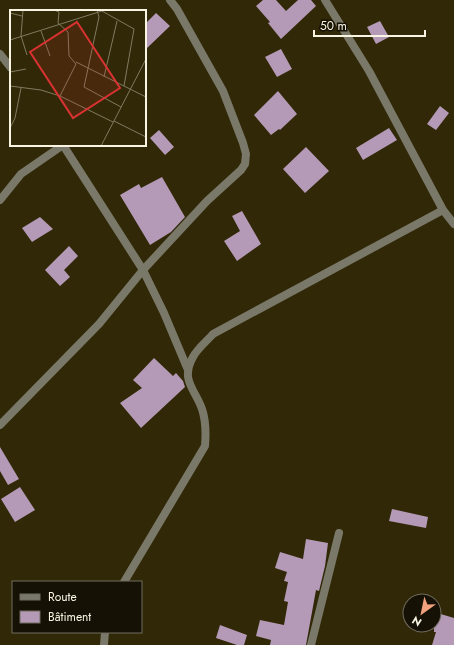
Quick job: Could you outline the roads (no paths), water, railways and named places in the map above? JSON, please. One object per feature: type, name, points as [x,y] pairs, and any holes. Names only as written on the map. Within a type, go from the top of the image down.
[{"type":"street","points":[[0,424],[99,324],[143,270],[207,201],[241,170],[245,164],[246,154],[224,91],[177,9],[170,0]]},
{"type":"street","points":[[325,0],[369,71],[442,210],[454,224]]},
{"type":"street","points":[[0,54],[10,67]]},
{"type":"street","points":[[0,200],[21,174],[62,146]]},
{"type":"street","points":[[64,146],[143,270],[164,312],[188,370],[189,384],[202,410],[206,432],[205,446],[125,581]]},
{"type":"street","points":[[188,370],[193,356],[213,334],[442,210]]},
{"type":"street","points":[[311,645],[339,533]]},
{"type":"street","points":[[104,645],[105,633]]}]
